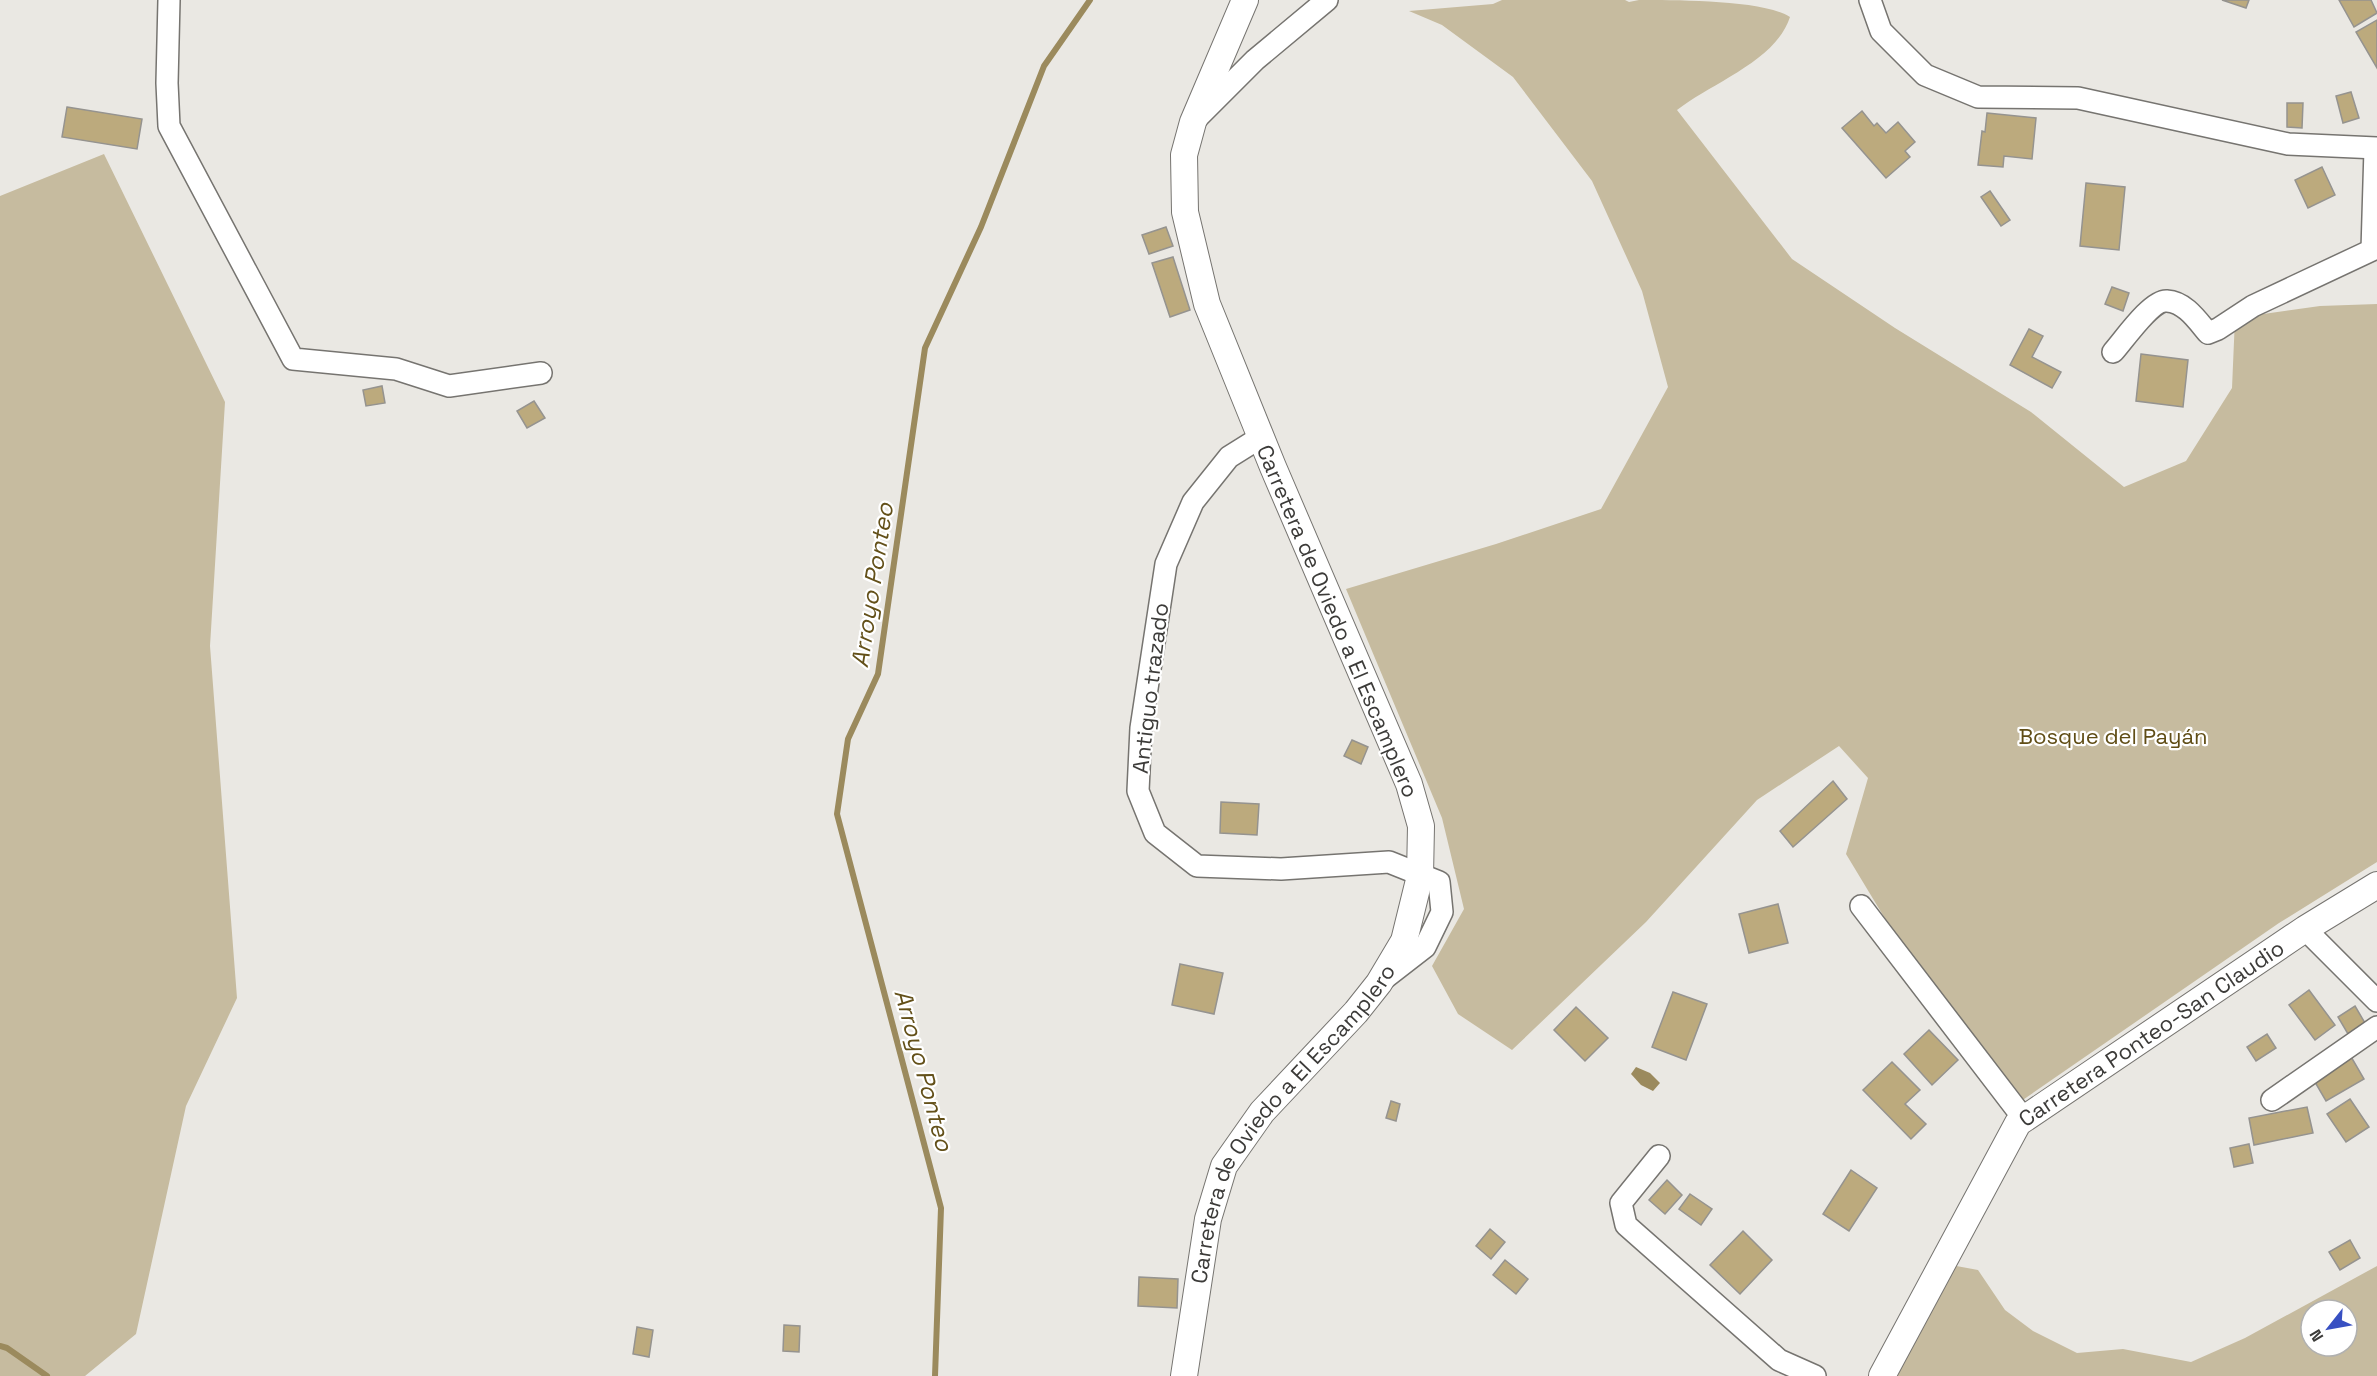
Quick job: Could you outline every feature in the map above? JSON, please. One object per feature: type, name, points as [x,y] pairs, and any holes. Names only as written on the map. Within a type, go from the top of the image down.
[{"type":"street","points":[[169,0],[167,83],[169,126],[294,359],[396,369],[449,386],[541,373]]},
{"type":"street","name":"Carretera de Oviedo a El Escamplero","points":[[1184,1376],[1208,1219],[1224,1166],[1262,1112],[1356,1012],[1379,982],[1404,941],[1420,876],[1421,826],[1409,784],[1261,437],[1207,304],[1185,212],[1184,155],[1193,122],[1245,0]]},
{"type":"street","points":[[1193,122],[1255,60],[1327,0]]},
{"type":"street","points":[[1870,0],[1881,31],[1925,75],[1978,97],[2079,98],[2288,144],[2376,149],[2374,251],[2253,306],[2208,333],[2195,316],[2184,308],[2169,301],[2161,301],[2150,309],[2113,352]]},
{"type":"street","name":"Antiguo trazado","points":[[1261,437],[1229,457],[1193,502],[1166,564],[1141,728],[1138,791],[1155,833],[1197,866],[1281,869],[1389,862],[1420,876]]},
{"type":"street","name":"Carretera Ponteo-San Claudio","points":[[1882,1376],[2018,1123],[2305,929],[2377,885]]},
{"type":"street","points":[[1861,906],[2024,1119]]},
{"type":"street","points":[[2305,929],[2377,1001]]},
{"type":"street","points":[[2272,1100],[2377,1027]]},
{"type":"street","points":[[1659,1156],[1621,1203],[1626,1225],[1779,1360],[1815,1376]]},
{"type":"green space","name":"Bosque del Payán","points":[[1502,0],[1719,2],[1761,7],[1790,17],[1783,33],[1757,59],[1677,110],[1792,259],[1895,328],[2031,412],[2124,487],[2186,461],[2232,388],[2235,318],[2320,306],[2377,304],[2377,862],[2279,923],[2014,1106],[1945,1018],[1846,854],[1868,778],[1839,746],[1757,800],[1646,922],[1512,1050],[1458,1014],[1432,966],[1464,909],[1442,818],[1346,589],[1496,544],[1601,509],[1668,387],[1642,291],[1592,181],[1513,77],[1442,25],[1409,11],[1493,4]]},
{"type":"green space","points":[[104,154],[225,402],[210,646],[237,998],[186,1106],[136,1334],[85,1376],[0,1376],[0,196]]},
{"type":"green space","points":[[1951,1265],[1978,1270],[2005,1310],[2033,1331],[2077,1353],[2123,1349],[2191,1362],[2245,1338],[2299,1309],[2299,1358],[2359,1358],[2359,1298],[2318,1298],[2377,1266],[2377,1376],[1892,1376]]},
{"type":"shaded area","points":[[1636,1067],[1650,1073],[1660,1083],[1653,1091],[1641,1085],[1631,1074]]},
{"type":"building","points":[[2222,0],[2249,0],[2246,8]]},
{"type":"building","points":[[2339,0],[2371,0],[2377,13],[2354,27]]},
{"type":"building","points":[[2377,20],[2377,68],[2356,32]]},
{"type":"building","points":[[2351,92],[2359,118],[2343,123],[2336,96]]},
{"type":"building","points":[[2287,103],[2303,103],[2302,128],[2287,127]]},
{"type":"building","points":[[67,107],[142,119],[137,149],[62,137]]},
{"type":"building","points":[[1862,111],[1874,126],[1877,123],[1886,133],[1898,122],[1915,142],[1905,151],[1910,157],[1886,178],[1842,128]]},
{"type":"building","points":[[1987,113],[2036,118],[2032,159],[2004,156],[2003,167],[1978,165],[1982,131],[1985,132]]},
{"type":"building","points":[[2322,167],[2335,195],[2308,208],[2295,180]]},
{"type":"building","points":[[2086,183],[2125,187],[2119,250],[2080,246]]},
{"type":"building","points":[[1990,191],[2010,220],[2001,226],[1981,197]]},
{"type":"building","points":[[1166,227],[1173,246],[1149,254],[1142,235]]},
{"type":"building","points":[[1173,257],[1190,310],[1170,317],[1152,263]]},
{"type":"building","points":[[2112,287],[2129,293],[2123,311],[2105,304]]},
{"type":"building","points":[[2029,329],[2043,336],[2032,357],[2061,372],[2052,388],[2010,365]]},
{"type":"building","points":[[2141,354],[2188,360],[2183,407],[2136,401]]},
{"type":"building","points":[[382,386],[385,403],[366,406],[363,390]]},
{"type":"building","points":[[534,401],[545,418],[527,428],[517,411]]},
{"type":"building","points":[[1352,740],[1368,747],[1361,764],[1344,756]]},
{"type":"building","points":[[1833,781],[1847,799],[1793,847],[1780,831]]},
{"type":"building","points":[[1221,802],[1259,804],[1257,835],[1220,833]]},
{"type":"building","points":[[1778,904],[1788,943],[1749,953],[1739,914]]},
{"type":"building","points":[[1180,964],[1223,973],[1214,1014],[1172,1005]]},
{"type":"building","points":[[2309,990],[2335,1025],[2315,1040],[2289,1005]]},
{"type":"building","points":[[1673,992],[1707,1004],[1686,1060],[1652,1047]]},
{"type":"building","points":[[2355,1006],[2365,1023],[2348,1034],[2338,1017]]},
{"type":"building","points":[[1576,1007],[1608,1038],[1585,1061],[1554,1030]]},
{"type":"building","points":[[1929,1030],[1958,1060],[1932,1085],[1904,1054]]},
{"type":"building","points":[[2267,1034],[2276,1048],[2256,1061],[2247,1047]]},
{"type":"building","points":[[2350,1055],[2364,1079],[2326,1101],[2312,1077]]},
{"type":"building","points":[[1892,1062],[1920,1090],[1905,1104],[1926,1124],[1911,1139],[1863,1090]]},
{"type":"building","points":[[2350,1099],[2369,1127],[2346,1142],[2327,1114]]},
{"type":"building","points":[[1391,1101],[1400,1104],[1396,1121],[1386,1118]]},
{"type":"building","points":[[2307,1107],[2313,1133],[2254,1145],[2249,1118]]},
{"type":"building","points":[[2249,1144],[2253,1163],[2234,1167],[2230,1148]]},
{"type":"building","points":[[1851,1170],[1877,1188],[1849,1231],[1823,1214]]},
{"type":"building","points":[[1667,1180],[1682,1195],[1665,1214],[1649,1200]]},
{"type":"building","points":[[1690,1194],[1712,1209],[1701,1225],[1679,1209]]},
{"type":"building","points":[[1490,1229],[1505,1242],[1491,1259],[1476,1246]]},
{"type":"building","points":[[1743,1231],[1772,1260],[1740,1294],[1710,1265]]},
{"type":"building","points":[[2350,1240],[2360,1258],[2340,1270],[2329,1252]]},
{"type":"building","points":[[1505,1260],[1528,1279],[1516,1294],[1493,1275]]},
{"type":"building","points":[[1139,1277],[1178,1279],[1177,1308],[1138,1306]]},
{"type":"building","points":[[784,1325],[800,1326],[799,1352],[783,1351]]},
{"type":"building","points":[[637,1327],[653,1330],[649,1357],[633,1354]]},
{"type":"waterway","name":"Arroyo Ponteo","points":[[935,1376],[941,1208],[837,814],[848,739],[878,674],[925,348],[981,227],[1044,66],[1090,0]]},
{"type":"waterway","points":[[0,1346],[7,1348],[47,1376]]}]
